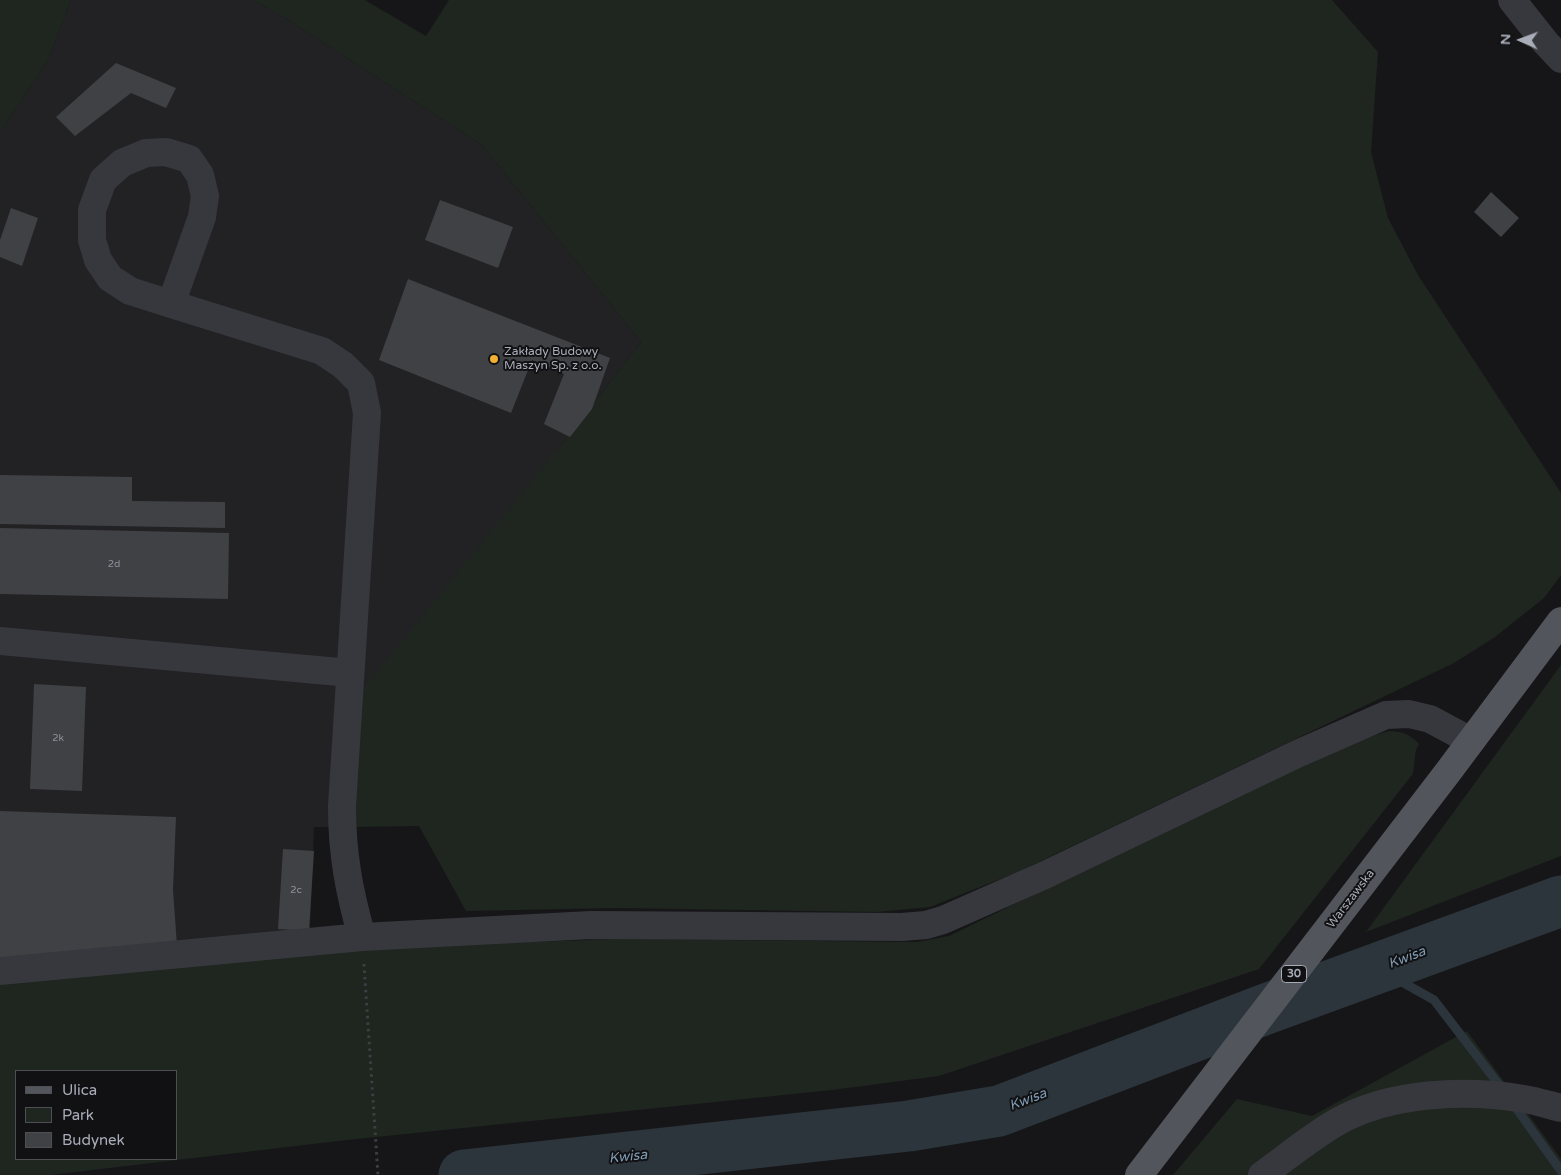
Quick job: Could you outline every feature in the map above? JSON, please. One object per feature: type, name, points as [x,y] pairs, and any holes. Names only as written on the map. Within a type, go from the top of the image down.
[{"type":"main road","name":"Warszawska","points":[[1139,1175],[1448,772],[1561,621]]},
{"type":"street","points":[[1512,0],[1561,59]]},
{"type":"street","points":[[171,304],[202,217],[205,196],[200,175],[189,159],[166,152],[146,153],[122,163],[103,180],[92,210],[92,240],[98,260],[110,278],[130,291],[171,304],[322,351],[343,365],[361,383],[367,413],[342,806],[342,834],[344,861],[362,937]]},
{"type":"street","points":[[0,640],[350,673]]},
{"type":"street","points":[[0,971],[362,937],[591,925],[902,927],[926,925],[952,916],[1036,879],[1297,754],[1386,715],[1409,714],[1430,719],[1471,741]]},
{"type":"street","points":[[1262,1175],[1338,1122],[1362,1111],[1392,1101],[1427,1095],[1465,1094],[1524,1099],[1561,1108]]},
{"type":"path","points":[[362,937],[378,1175]]},
{"type":"shaded area","points":[[71,0],[253,0],[285,18],[482,145],[641,342],[558,449],[349,827],[314,827],[310,931],[0,960],[0,132],[47,62]]},
{"type":"green space","points":[[0,0],[71,0],[47,62],[0,132]]},
{"type":"green space","points":[[253,0],[365,0],[426,36],[449,0],[1332,0],[1378,52],[1371,152],[1388,218],[1418,275],[1561,493],[1561,575],[1544,598],[1495,637],[1454,663],[1018,872],[930,907],[877,912],[616,908],[466,911],[419,826],[349,827],[354,700],[558,449],[641,342],[482,145],[285,18]]},
{"type":"green space","points":[[1561,665],[1561,856],[1366,932]]},
{"type":"green space","points":[[1389,731],[1409,735],[1419,744],[1412,775],[1259,969],[939,1076],[832,1090],[347,1140],[178,1160],[178,1070],[15,1070],[15,1160],[177,1160],[50,1175],[0,1175],[0,979],[337,948],[624,939],[917,942],[949,936],[1352,742]]},
{"type":"green space","points":[[1467,1031],[1561,1159],[1561,1175],[1173,1175],[1237,1099],[1312,1116]]},
{"type":"building","points":[[116,63],[176,88],[166,108],[131,93],[75,136],[56,117]]},
{"type":"building","points":[[1491,192],[1519,218],[1501,237],[1474,212]]},
{"type":"building","points":[[440,200],[513,227],[498,268],[425,240]]},
{"type":"building","points":[[11,208],[38,218],[22,266],[0,257],[0,240]]},
{"type":"building","name":"Zakłady Budowy Maszyn Sp. z o.o.","points":[[408,279],[610,358],[592,409],[570,437],[544,424],[564,374],[532,360],[511,413],[379,360]]},
{"type":"building","points":[[0,475],[132,477],[132,501],[225,502],[225,528],[0,524]]},
{"type":"building","points":[[0,528],[229,533],[228,599],[0,594]]},
{"type":"building","points":[[34,684],[86,687],[82,791],[30,789]]},
{"type":"building","points":[[0,811],[176,817],[173,890],[177,946],[0,958]]},
{"type":"building","points":[[283,849],[314,851],[309,931],[278,929]]},
{"type":"waterway","name":"Kwisa","points":[[464,1175],[909,1126],[999,1111],[1266,1009],[1561,901]]},
{"type":"waterway","points":[[1377,968],[1434,1000],[1503,1090]]},
{"type":"waterway","points":[[1516,1108],[1561,1171]]},
{"type":"place","name":"Zakłady Budowy Maszyn Sp. z o.o.","points":[[494,359]]}]
